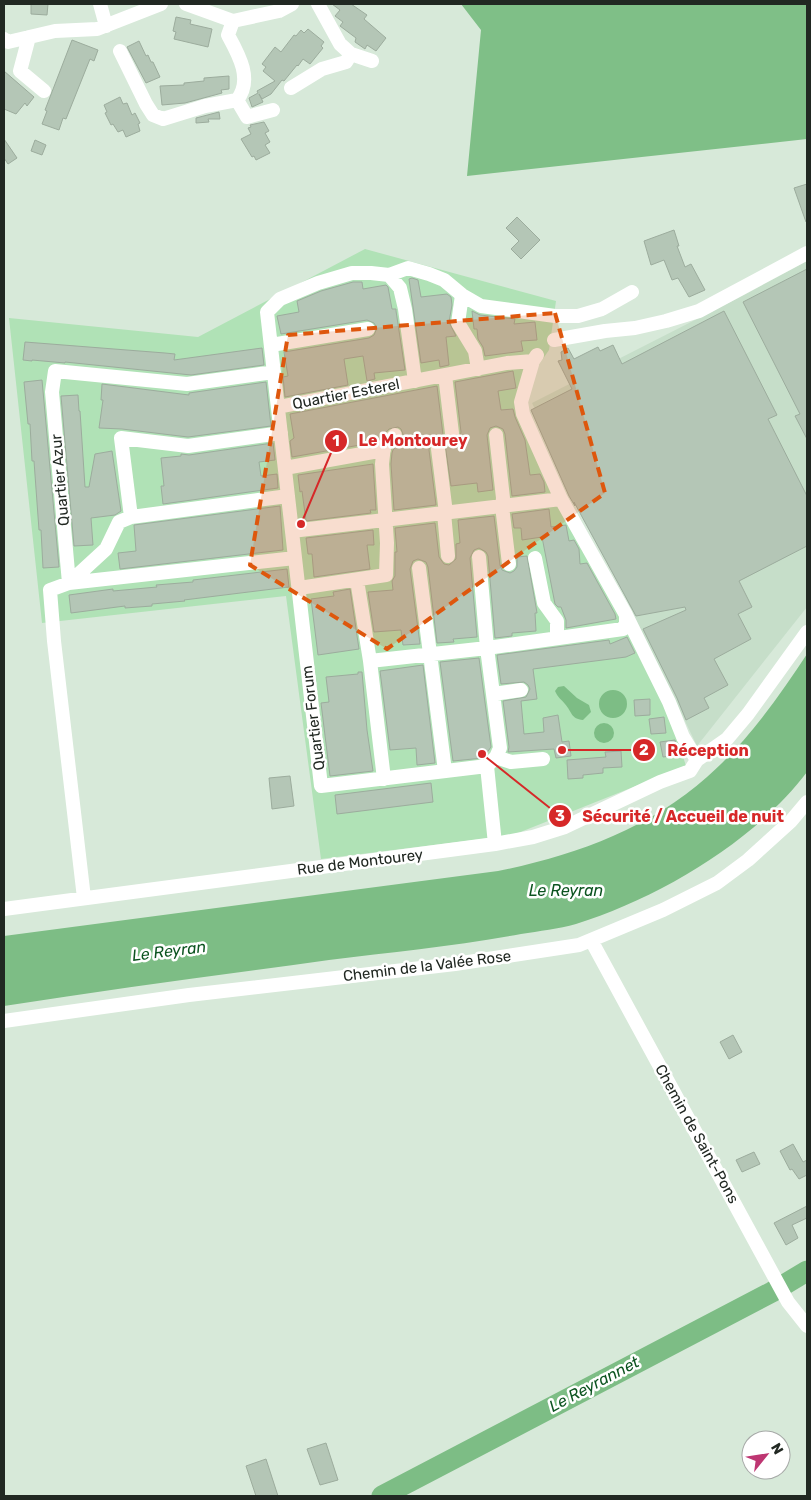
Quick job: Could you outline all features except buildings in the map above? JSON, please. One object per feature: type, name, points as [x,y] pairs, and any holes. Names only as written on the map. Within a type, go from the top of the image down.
[{"type":"street","points":[[100,4],[106,26]]},
{"type":"street","points":[[4,39],[8,42],[55,31],[97,29],[161,4]]},
{"type":"street","points":[[186,4],[233,21],[279,11],[292,4]]},
{"type":"street","points":[[318,4],[340,44],[351,54],[372,61]]},
{"type":"street","points":[[120,51],[153,115],[163,118],[205,106],[237,100],[242,94],[246,79],[235,46],[228,35],[233,21]]},
{"type":"street","points":[[29,37],[20,70],[44,91]]},
{"type":"street","points":[[291,88],[322,69],[346,62],[351,54]]},
{"type":"street","points":[[237,100],[247,117],[274,110]]},
{"type":"street","points":[[554,340],[635,328],[666,321],[698,310],[807,252]]},
{"type":"street","name":"Quartier Esterel","points":[[298,588],[267,312],[280,299],[318,283],[344,276],[362,273],[389,275],[408,268],[444,280],[462,295],[481,306],[555,316],[578,316],[602,309],[632,292]]},
{"type":"street","name":"Quartier Esterel","points":[[389,275],[400,288],[405,309],[415,381]]},
{"type":"street","points":[[462,295],[458,322],[475,351],[478,369]]},
{"type":"street","points":[[271,345],[368,329]]},
{"type":"street","name":"Quartier Esterel","points":[[278,407],[535,358],[521,402],[523,414],[561,499],[626,615]]},
{"type":"street","name":"Quartier Azur","points":[[69,583],[52,392],[55,371],[187,384],[274,372]]},
{"type":"street","points":[[445,375],[452,433]]},
{"type":"street","points":[[131,517],[122,438],[188,446],[281,433]]},
{"type":"street","points":[[298,588],[386,575],[387,543],[382,464],[384,446],[395,435]]},
{"type":"street","points":[[496,435],[508,564]]},
{"type":"street","points":[[438,449],[448,556]]},
{"type":"street","points":[[285,468],[384,450]]},
{"type":"street","points":[[69,583],[106,549],[119,522],[131,517],[288,496]]},
{"type":"street","points":[[292,531],[561,499]]},
{"type":"street","points":[[479,557],[487,648],[500,748],[491,762],[495,844]]},
{"type":"street","points":[[84,898],[54,641],[50,590],[69,583],[295,558]]},
{"type":"street","points":[[535,558],[544,603],[558,621],[557,638]]},
{"type":"street","points":[[418,568],[445,771]]},
{"type":"street","points":[[357,580],[370,661],[384,778]]},
{"type":"street","name":"Quartier Forum","points":[[298,588],[321,786],[445,771],[491,762],[511,762],[543,758]]},
{"type":"street","points":[[370,661],[487,648],[623,629],[626,623],[626,615]]},
{"type":"street","points":[[626,615],[657,676],[683,737],[697,760]]},
{"type":"street","name":"Rue de Montourey","points":[[4,909],[495,844],[533,837],[565,827],[660,782],[690,771],[697,760],[727,739],[748,714],[807,632]]},
{"type":"street","points":[[493,694],[521,690]]},
{"type":"street","name":"Chemin de la Valée Rose","points":[[4,1021],[189,994],[455,964],[580,945],[663,910],[716,883],[748,860],[790,821],[807,802]]},
{"type":"street","name":"Chemin de Saint-Pons","points":[[591,940],[788,1302],[807,1326]]},
{"type":"highlighted area","points":[[555,313],[605,493],[387,649],[250,565],[288,335]]},
{"type":"shaded area","points":[[461,4],[807,4],[807,139],[467,176],[481,30]]},
{"type":"shaded area","points":[[365,249],[556,301],[549,350],[516,398],[664,697],[686,766],[513,835],[321,859],[286,596],[42,623],[9,318],[198,337]]},
{"type":"shaded area","points":[[807,261],[807,607],[697,746],[532,403]]},
{"type":"water","name":"Le Reyran","points":[[807,654],[807,772],[785,798],[733,844],[672,883],[640,899],[576,924],[549,930],[4,1006],[4,936],[498,871],[554,857],[609,838],[660,812],[707,777],[749,734],[785,687]]},
{"type":"water","points":[[564,686],[577,698],[589,705],[591,712],[583,720],[574,717],[558,697],[555,691],[558,687]]},
{"type":"water","points":[[613,690],[623,694],[627,704],[623,714],[613,718],[603,714],[599,704],[603,694]]},
{"type":"water","points":[[604,723],[611,726],[614,733],[611,740],[604,743],[597,740],[594,733],[597,726]]},
{"type":"waterway","name":"Le Reyrannet","points":[[382,1496],[772,1292],[807,1271]]},
{"type":"place","name":"Le Montourey","points":[[301,524]]},
{"type":"place","name":"Réception","points":[[562,750]]},
{"type":"place","name":"Sécurité / Accueil de nuit","points":[[482,754]]}]
